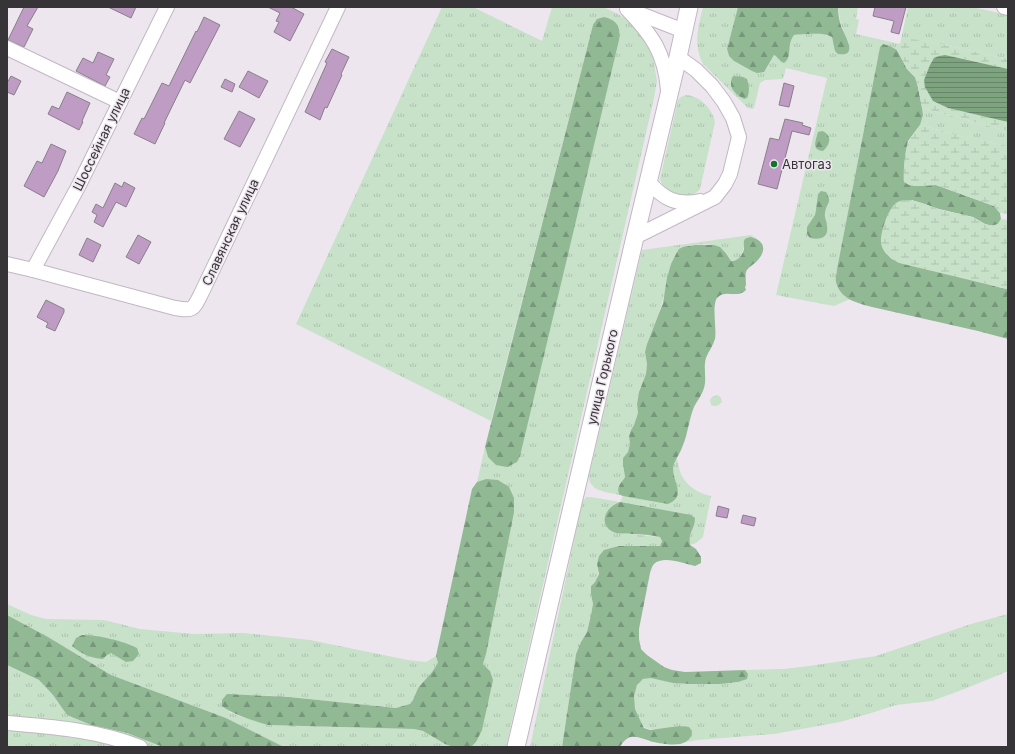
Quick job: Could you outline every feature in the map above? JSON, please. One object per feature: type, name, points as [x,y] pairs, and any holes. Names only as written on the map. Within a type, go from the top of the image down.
[{"type":"main road","name":"улица Горького","points":[[516,747],[689,7]]},
{"type":"street","name":"Шоссейная улица","points":[[33,270],[78,187],[167,7]]},
{"type":"street","name":"Славянская улица","points":[[33,270],[175,308],[187,310],[191,309],[195,305],[204,287],[338,7]]},
{"type":"street","points":[[1004,7],[1008,8]]},
{"type":"street","points":[[629,8],[684,31]]},
{"type":"street","points":[[629,8],[652,38],[660,53],[665,66],[669,95]]},
{"type":"street","points":[[7,48],[120,102]]},
{"type":"street","points":[[634,237],[715,197],[725,184],[730,174],[738,137],[733,118],[724,102],[712,86],[696,70],[678,58]]},
{"type":"street","points":[[648,181],[656,191],[673,201],[683,203],[695,202],[715,197]]},
{"type":"street","points":[[7,264],[33,270]]},
{"type":"street","points":[[7,723],[66,728],[125,741],[140,747]]},
{"type":"green space","points":[[442,7],[473,7],[542,41],[552,7],[603,7],[628,20],[637,27],[650,48],[657,81],[506,747],[471,747],[476,742],[490,671],[483,664],[486,654],[486,479],[477,482],[485,447],[488,457],[593,25],[491,421],[296,324]]},
{"type":"green space","points":[[703,7],[738,7],[727,49],[729,56],[734,61],[752,71],[766,69],[774,55],[777,57],[789,48],[790,40],[794,35],[824,34],[832,37],[833,41],[849,44],[841,25],[838,7],[858,7],[856,19],[859,20],[856,34],[900,44],[908,7],[972,7],[1008,15],[1008,59],[921,40],[908,41],[897,50],[890,46],[880,47],[837,269],[839,290],[850,299],[834,306],[776,295],[827,78],[786,68],[783,79],[765,80],[760,83],[754,108],[748,108],[703,64],[698,50],[697,36]]},
{"type":"green space","points":[[738,7],[838,7],[840,24],[849,45],[848,52],[838,54],[835,51],[832,37],[829,35],[794,35],[790,43],[788,58],[784,63],[774,55],[764,72],[757,73],[752,71],[734,61],[729,56],[727,49]]},
{"type":"green space","points":[[604,17],[615,22],[619,28],[619,40],[520,456],[517,462],[507,467],[496,465],[488,457],[485,447],[593,25],[597,19]]},
{"type":"green space","points":[[909,39],[921,40],[1008,59],[1008,69],[945,55],[939,56],[933,101],[948,108],[1008,122],[1008,131],[922,108],[915,77],[907,69],[897,50]]},
{"type":"green space","points":[[883,44],[897,50],[907,69],[915,77],[922,108],[923,115],[920,125],[908,141],[904,175],[914,186],[936,185],[994,206],[1000,213],[1001,219],[998,224],[993,226],[985,224],[973,217],[939,209],[912,200],[883,231],[881,243],[885,252],[892,259],[1008,289],[1008,339],[861,304],[845,296],[838,288],[836,280],[837,269],[880,47]]},
{"type":"green space","points":[[733,76],[747,79],[749,93],[747,98],[744,99],[738,95],[731,87],[731,80]]},
{"type":"green space","points":[[686,95],[696,97],[705,104],[714,117],[715,122],[700,189],[692,195],[677,196],[668,191],[660,179],[678,100]]},
{"type":"green space","points":[[922,108],[1008,131],[1008,146],[960,136],[920,125],[923,115]]},
{"type":"green space","points":[[920,125],[960,136],[1008,146],[1008,214],[1000,213],[994,206],[936,185],[914,186],[904,182],[906,148],[910,138]]},
{"type":"green space","points":[[822,131],[828,135],[829,138],[829,143],[823,151],[817,149],[815,144],[818,132]]},
{"type":"green space","points":[[821,191],[826,192],[829,199],[825,215],[827,233],[825,236],[817,239],[810,238],[807,234],[807,227],[815,215],[818,194]]},
{"type":"green space","points":[[902,200],[919,202],[941,210],[974,218],[988,225],[996,224],[1001,219],[1008,220],[1007,289],[899,263],[890,257],[885,252],[881,243],[883,228],[887,216],[893,206]]},
{"type":"green space","points":[[751,235],[758,239],[751,237],[744,241],[742,254],[735,261],[731,261],[726,252],[717,246],[700,244],[684,247],[665,292],[647,344],[645,352],[647,364],[646,374],[639,392],[637,404],[638,413],[629,436],[630,444],[628,452],[623,458],[625,477],[619,487],[619,494],[677,487],[673,472],[677,458],[681,474],[690,486],[711,496],[703,537],[696,543],[690,545],[690,537],[695,518],[606,525],[610,531],[615,533],[660,537],[662,541],[660,546],[597,564],[598,576],[591,586],[593,604],[591,615],[587,632],[576,654],[562,747],[530,747],[582,503],[586,497],[620,502],[623,496],[596,489],[592,486],[589,476],[642,250]]},
{"type":"green space","points":[[751,237],[762,243],[763,250],[757,261],[746,272],[746,290],[739,294],[721,295],[716,300],[715,339],[706,358],[704,388],[694,407],[685,440],[674,464],[673,470],[678,491],[677,496],[668,504],[619,494],[619,487],[625,477],[623,458],[628,452],[630,444],[629,436],[638,413],[637,404],[639,392],[646,374],[647,364],[645,352],[663,303],[667,278],[676,254],[679,249],[683,247],[695,245],[714,245],[720,247],[731,261],[733,261],[739,258],[742,254],[745,239]]},
{"type":"green space","points":[[718,395],[722,402],[717,406],[711,405],[710,400],[712,397]]},
{"type":"green space","points":[[486,479],[498,480],[509,487],[514,498],[514,512],[483,664],[490,671],[493,680],[482,730],[476,742],[471,747],[453,747],[423,731],[414,729],[268,725],[238,715],[222,706],[222,700],[227,694],[289,697],[396,708],[410,704],[418,688],[438,663],[436,656],[472,489],[477,482]]},
{"type":"green space","points":[[620,502],[691,515],[695,518],[690,537],[690,545],[696,549],[701,557],[701,563],[695,566],[668,560],[658,561],[653,565],[650,573],[639,629],[641,649],[664,667],[672,670],[685,672],[745,670],[748,674],[747,679],[738,682],[719,684],[691,684],[673,683],[651,678],[643,679],[637,685],[634,696],[635,709],[644,728],[650,730],[679,726],[689,727],[692,731],[691,737],[682,743],[664,744],[634,737],[623,742],[620,747],[562,747],[576,654],[587,632],[591,615],[593,604],[591,586],[599,574],[597,564],[599,556],[604,550],[619,546],[660,546],[662,541],[660,537],[642,534],[618,533],[609,529],[605,522],[606,514],[615,504]]},
{"type":"green space","points":[[7,604],[31,615],[46,619],[104,620],[140,629],[194,634],[244,633],[310,640],[408,660],[426,662],[436,656],[438,663],[418,688],[410,705],[396,708],[258,695],[229,712],[268,725],[414,729],[423,731],[453,747],[284,747],[226,718],[111,675],[48,637],[7,615]]},
{"type":"green space","points":[[1008,614],[1008,671],[932,701],[896,705],[840,722],[774,734],[687,742],[690,738],[679,726],[655,729],[646,728],[641,723],[636,713],[634,704],[635,689],[640,681],[647,678],[685,684],[737,682],[748,674],[745,670],[783,669],[876,656],[971,624]]},
{"type":"green space","points":[[7,615],[48,637],[111,675],[226,718],[284,747],[163,747],[127,733],[91,725],[67,715],[53,695],[39,680],[7,665]]},
{"type":"green space","points":[[82,635],[103,637],[125,643],[137,648],[139,654],[133,661],[126,662],[111,653],[103,659],[90,657],[72,646],[76,638]]},
{"type":"green space","points":[[7,665],[39,680],[53,695],[67,715],[91,725],[127,733],[163,747],[7,747]]},
{"type":"shaded area","points":[[945,55],[1008,69],[1008,122],[948,108],[933,101],[925,87],[924,80],[934,58]]},
{"type":"building","points":[[24,7],[38,7],[27,26],[33,29],[24,47],[8,40]]},
{"type":"building","points":[[108,7],[136,7],[131,18]]},
{"type":"building","points":[[268,7],[291,7],[304,14],[290,41],[274,32],[279,22],[276,21],[280,13]]},
{"type":"building","points":[[875,7],[906,7],[899,34],[891,32],[894,21],[873,16]]},
{"type":"building","points":[[204,17],[220,25],[190,83],[185,80],[155,144],[134,134],[142,118],[144,119],[162,83],[169,86]]},
{"type":"building","points":[[332,49],[349,57],[327,108],[325,107],[320,120],[305,112],[327,63],[325,62]]},
{"type":"building","points":[[98,52],[114,59],[106,75],[110,77],[105,86],[76,71],[83,58],[93,63]]},
{"type":"building","points":[[248,71],[268,81],[259,98],[239,87]]},
{"type":"building","points":[[11,76],[21,81],[14,95],[7,92],[7,83]]},
{"type":"building","points":[[225,79],[235,84],[232,92],[221,87]]},
{"type":"building","points":[[784,83],[794,86],[789,107],[779,105]]},
{"type":"building","points":[[67,92],[90,103],[79,130],[48,114],[52,106],[59,109]]},
{"type":"building","points":[[239,111],[255,119],[240,147],[224,139]]},
{"type":"building","name":"Автогаз","points":[[785,119],[803,123],[802,125],[811,128],[809,135],[792,131],[777,189],[758,184],[770,138],[779,140]]},
{"type":"building","points":[[51,144],[66,151],[58,171],[44,197],[24,186],[37,161],[42,163]]},
{"type":"building","points":[[124,182],[135,188],[126,207],[116,202],[103,227],[94,222],[97,215],[92,212],[96,204],[103,208],[115,183],[122,187]]},
{"type":"building","points":[[138,235],[151,242],[139,264],[126,257]]},
{"type":"building","points":[[87,238],[101,245],[93,262],[79,255]]},
{"type":"building","points":[[46,300],[64,309],[55,331],[46,327],[48,323],[37,317]]},
{"type":"building","points":[[718,506],[729,509],[727,518],[716,516]]},
{"type":"building","points":[[743,515],[756,518],[754,526],[741,523]]},
{"type":"place","name":"Автогаз","points":[[774,164]]}]
